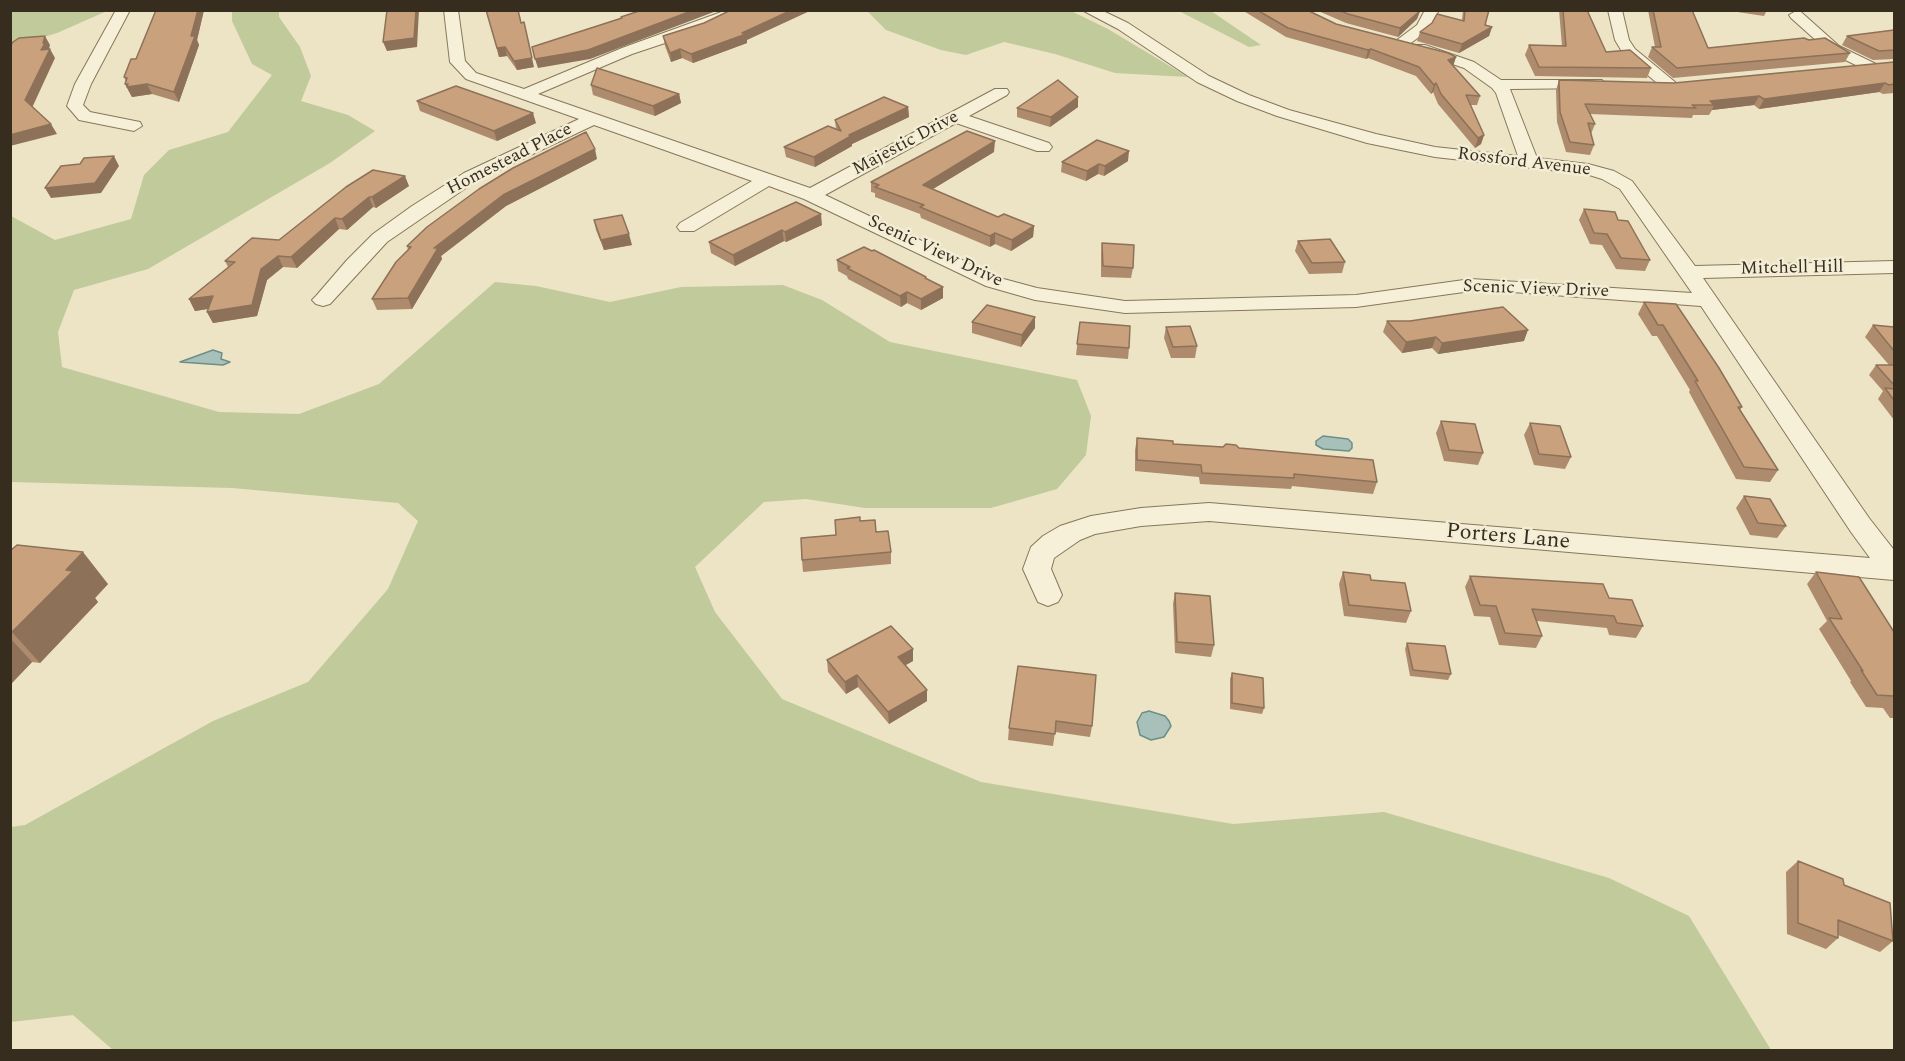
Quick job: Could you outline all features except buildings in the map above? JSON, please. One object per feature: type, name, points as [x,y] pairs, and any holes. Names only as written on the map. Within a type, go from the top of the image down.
[{"type":"street","points":[[123,10],[83,84],[75,106],[85,117],[134,126]]},
{"type":"street","name":"Scenic View Drive","points":[[451,10],[457,60],[471,76],[811,195],[993,282],[1035,294],[1125,307],[1333,303],[1471,285],[1490,285],[1707,300]]},
{"type":"street","points":[[524,95],[627,51],[699,27],[740,10]]},
{"type":"street","name":"Rossford Avenue","points":[[1089,10],[1123,26],[1203,79],[1241,98],[1283,113],[1373,139],[1426,150],[1529,161],[1599,172],[1626,185],[1689,272],[1860,525],[1894,570]]},
{"type":"street","points":[[1402,43],[1423,27],[1432,10]]},
{"type":"street","points":[[1616,10],[1624,45],[1629,52],[1677,85],[1646,85]]},
{"type":"street","points":[[1796,15],[1834,49],[1870,67]]},
{"type":"street","points":[[1386,40],[1451,57],[1469,65],[1498,84],[1504,92],[1529,161]]},
{"type":"street","points":[[1838,71],[1887,66]]},
{"type":"street","points":[[1498,84],[1609,84]]},
{"type":"street","name":"Majestic Drive","points":[[811,195],[1001,92]]},
{"type":"street","points":[[955,117],[1043,147]]},
{"type":"street","name":"Homestead Place","points":[[323,300],[380,238],[427,205],[470,177],[594,119]]},
{"type":"street","points":[[687,226],[768,179]]},
{"type":"street","name":"Mitchell Hill","points":[[1689,272],[1894,267]]},
{"type":"street","name":"Porters Lane","points":[[1048,595],[1037,569],[1041,554],[1053,543],[1070,533],[1091,525],[1121,520],[1209,512],[1894,570]]},
{"type":"green space","points":[[11,11],[107,11],[57,33],[11,47]]},
{"type":"green space","points":[[232,11],[279,11],[279,17],[300,47],[311,76],[301,101],[348,115],[375,131],[330,163],[148,269],[74,290],[58,332],[62,367],[219,412],[299,414],[379,384],[495,282],[536,286],[610,302],[681,287],[783,285],[822,300],[890,342],[1077,380],[1091,416],[1086,455],[1057,489],[991,508],[865,508],[806,499],[764,502],[695,567],[715,612],[782,699],[981,782],[1233,824],[1384,812],[1609,878],[1689,916],[1771,1050],[113,1050],[73,1015],[11,1022],[11,827],[25,825],[213,721],[308,682],[388,589],[418,521],[398,503],[232,488],[11,482],[11,216],[55,240],[131,219],[144,175],[169,150],[228,132],[272,75],[252,64],[232,21]]},
{"type":"green space","points":[[867,11],[1071,11],[1108,29],[1188,77],[1115,73],[1055,54],[1004,42],[966,55],[941,50],[886,30]]},
{"type":"green space","points":[[1179,11],[1211,11],[1261,45],[1249,47]]},
{"type":"water","points":[[213,350],[222,353],[221,359],[230,362],[223,365],[180,362]]},
{"type":"water","points":[[1323,436],[1348,439],[1352,443],[1352,448],[1349,451],[1323,449],[1316,445],[1316,441]]},
{"type":"water","points":[[1149,711],[1165,716],[1169,721],[1171,726],[1164,737],[1151,740],[1140,735],[1137,722],[1142,713]]}]
